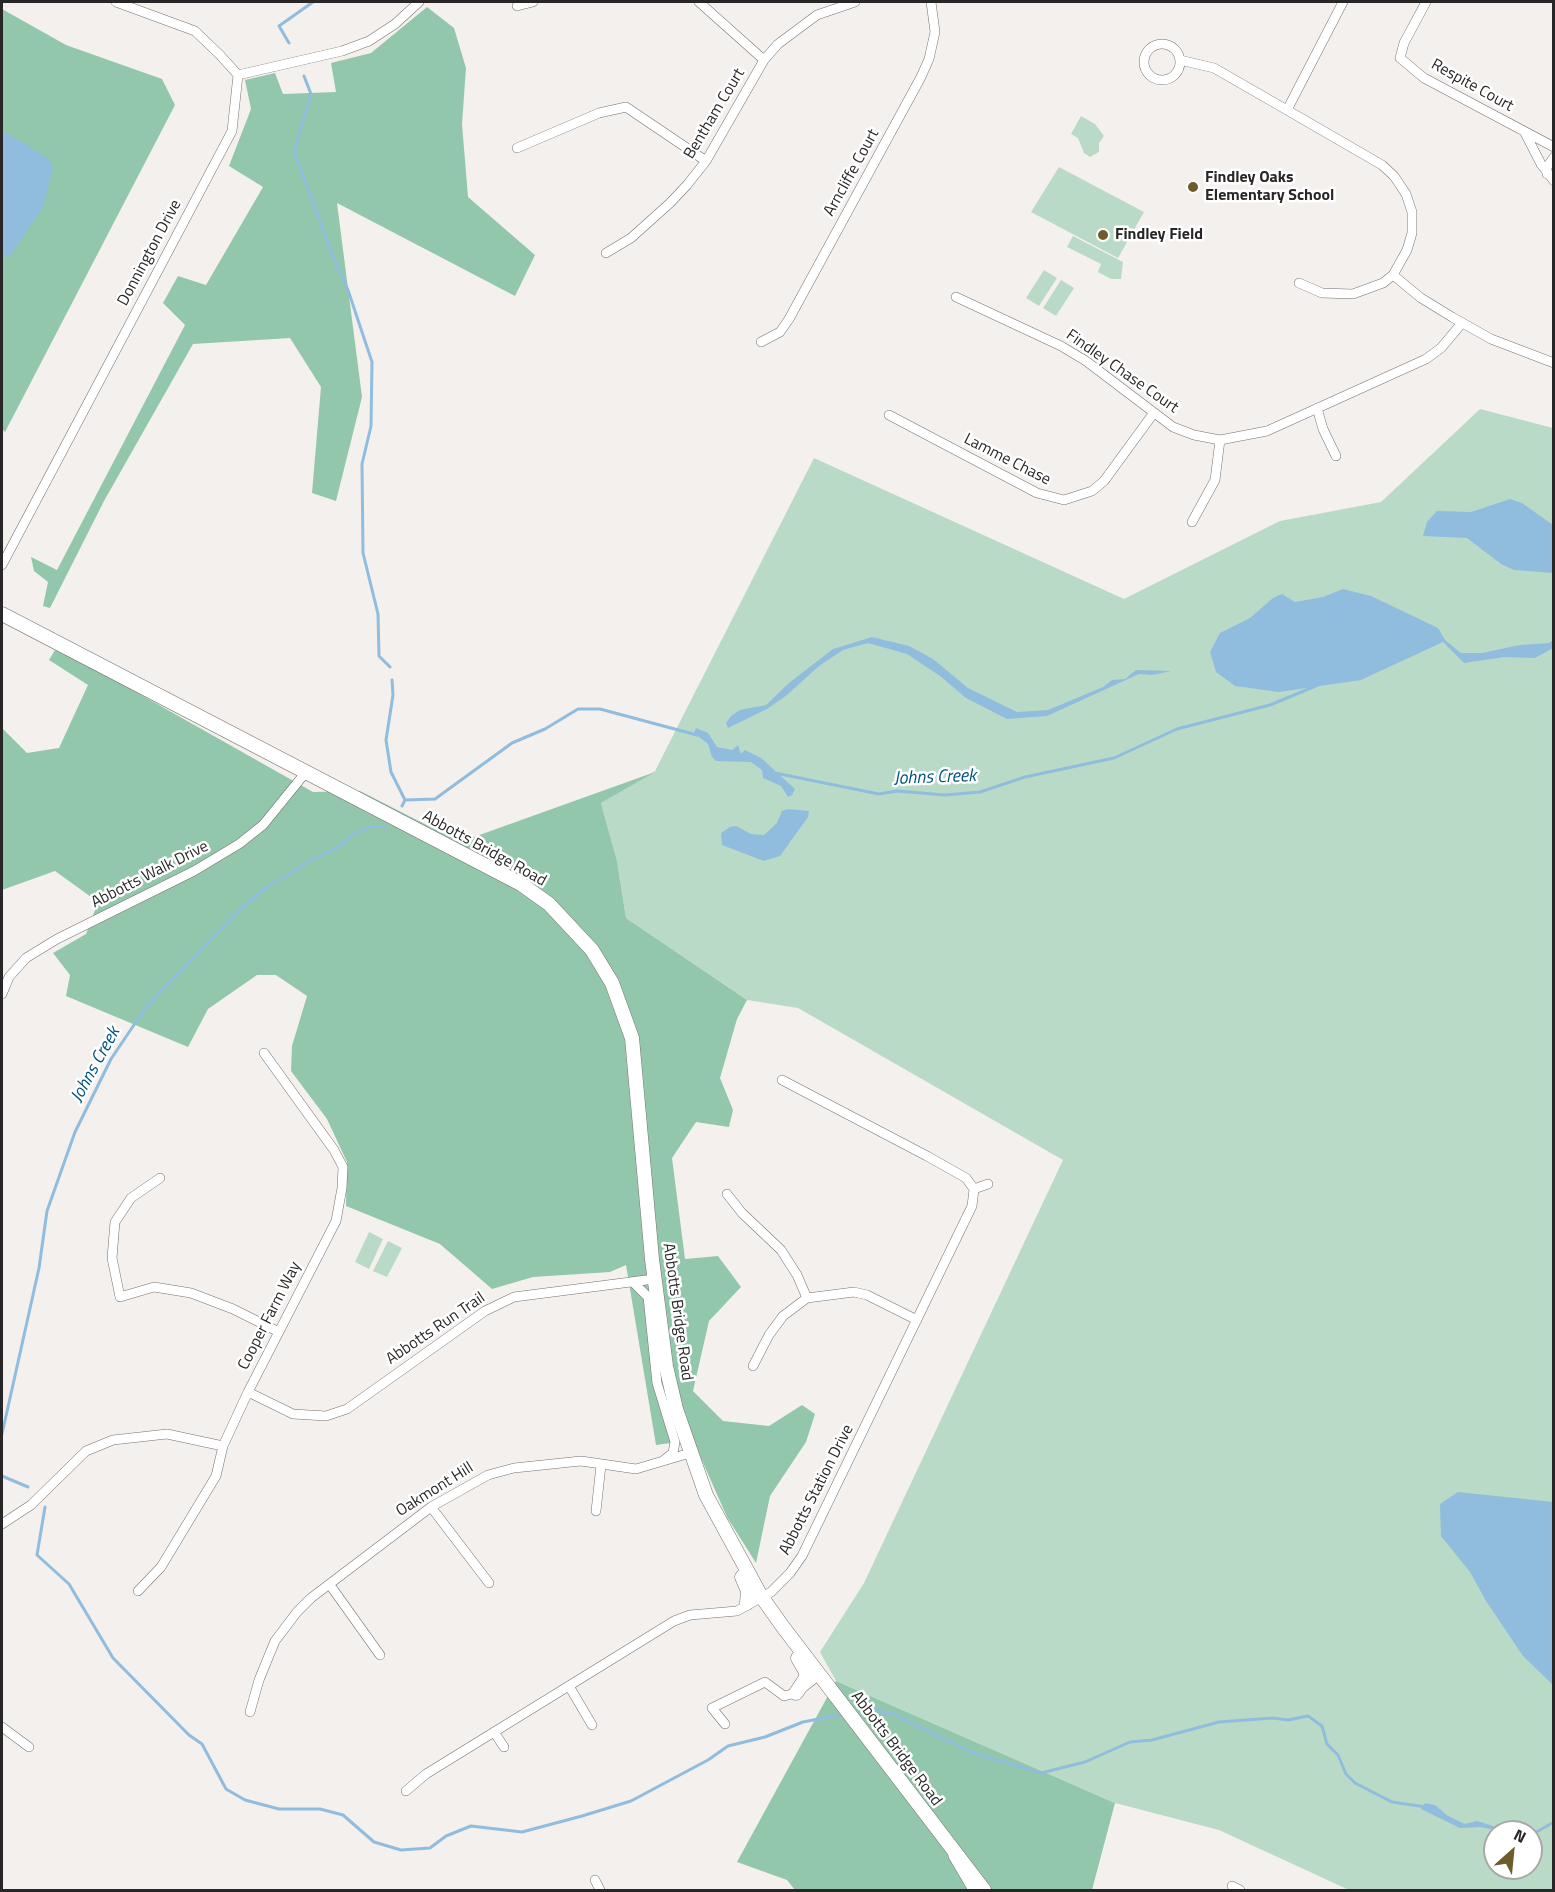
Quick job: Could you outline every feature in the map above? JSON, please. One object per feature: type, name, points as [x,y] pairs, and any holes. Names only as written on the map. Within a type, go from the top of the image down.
[{"type":"main road","name":"Abbotts Bridge Road","points":[[2,614],[521,884],[549,904],[592,950],[619,999],[632,1038],[654,1279],[666,1366],[690,1453],[706,1495],[725,1533],[783,1627],[984,1890]]},
{"type":"main road","name":"Abbotts Bridge Road","points":[[725,1533],[723,1546],[747,1585],[747,1603]]},
{"type":"main road","name":"Abbotts Bridge Road","points":[[783,1627],[780,1630],[781,1636],[806,1672],[806,1678],[796,1694]]},
{"type":"street","points":[[119,2],[195,31],[238,75],[342,51],[369,41],[395,24],[418,2]]},
{"type":"street","points":[[517,6],[533,2]]},
{"type":"street","points":[[699,2],[764,60]]},
{"type":"street","name":"Bentham Court","points":[[606,254],[630,238],[670,203],[706,161],[764,60],[793,30],[844,2],[855,2]]},
{"type":"street","name":"Arncliffe Court","points":[[761,342],[780,332],[789,319],[921,77],[929,59],[935,32],[931,2]]},
{"type":"street","points":[[1287,110],[1342,2]]},
{"type":"street","name":"Respite Court","points":[[1426,2],[1404,43],[1400,58],[1424,78],[1554,147]]},
{"type":"street","points":[[1159,44],[1175,49],[1180,60],[1175,75],[1165,81],[1149,75],[1143,66],[1145,54],[1159,44]]},
{"type":"street","points":[[1180,60],[1214,68],[1382,165],[1394,176],[1406,194],[1412,212],[1412,233],[1404,258],[1393,275],[1373,288],[1353,294],[1322,293],[1299,283]]},
{"type":"street","name":"Donnington Drive","points":[[2,565],[232,130],[238,75]]},
{"type":"street","points":[[517,148],[599,113],[626,107],[706,161]]},
{"type":"street","name":"Respite Court","points":[[1524,131],[1550,178]]},
{"type":"street","name":"Respite Court","points":[[1550,178],[1547,167],[1554,158]]},
{"type":"street","points":[[1393,275],[1420,298],[1462,323],[1500,343],[1554,363]]},
{"type":"street","name":"Findley Chase Court","points":[[956,297],[1053,342],[1086,361],[1153,414],[1194,435],[1220,440],[1267,431],[1426,359],[1441,348],[1462,323]]},
{"type":"street","points":[[1317,408],[1323,429],[1336,456]]},
{"type":"street","name":"Lamme Chase","points":[[889,415],[1037,494],[1064,500],[1092,491],[1104,480],[1153,414]]},
{"type":"street","points":[[1192,522],[1215,480],[1220,440]]},
{"type":"street","name":"Abbotts Walk Drive","points":[[2,993],[9,978],[26,958],[57,939],[194,872],[239,844],[263,825],[306,772]]},
{"type":"street","name":"Cooper Farm Way","points":[[138,1591],[161,1568],[216,1476],[223,1446],[248,1392],[336,1221],[342,1188],[342,1167],[334,1150],[264,1053]]},
{"type":"street","points":[[782,1080],[966,1178],[974,1189],[988,1184]]},
{"type":"street","points":[[160,1178],[131,1198],[115,1222],[112,1258],[120,1297],[154,1287],[191,1293],[233,1309],[279,1332]]},
{"type":"street","name":"Abbotts Station Drive","points":[[406,1791],[426,1774],[674,1621],[690,1615],[737,1611],[777,1587],[802,1556],[972,1206],[974,1189]]},
{"type":"street","points":[[727,1194],[742,1213],[781,1250],[797,1275],[807,1298]]},
{"type":"street","name":"Abbotts Run Trail","points":[[248,1392],[293,1414],[326,1416],[347,1408],[485,1311],[514,1297],[654,1279]]},
{"type":"street","name":"Abbotts Bridge Road","points":[[633,1282],[648,1297],[657,1383],[675,1442],[673,1453],[657,1464]]},
{"type":"street","points":[[753,1366],[769,1335],[783,1316],[807,1298],[840,1292],[861,1294],[917,1320]]},
{"type":"street","points":[[2,1524],[31,1505],[86,1451],[113,1440],[167,1434],[223,1446]]},
{"type":"street","name":"Oakmont Hill","points":[[250,1712],[258,1680],[275,1641],[297,1612],[431,1507],[488,1475],[514,1468],[553,1462],[581,1461],[636,1469],[690,1453]]},
{"type":"street","points":[[596,1511],[602,1465]]},
{"type":"street","points":[[431,1507],[489,1583]]},
{"type":"street","points":[[330,1585],[380,1655]]},
{"type":"street","points":[[796,1694],[819,1675]]},
{"type":"street","points":[[725,1725],[712,1708],[765,1682],[784,1696],[796,1694],[810,1685],[818,1684],[828,1687]]},
{"type":"street","points":[[569,1686],[592,1725]]},
{"type":"street","points":[[2,1727],[29,1747]]},
{"type":"street","points":[[494,1732],[504,1747]]},
{"type":"street","points":[[947,1843],[961,1873],[973,1890]]},
{"type":"street","points":[[595,1880],[600,1890]]},
{"type":"green space","points":[[427,7],[454,28],[466,68],[462,124],[468,197],[535,255],[515,296],[337,203],[362,397],[336,501],[312,493],[321,387],[290,338],[193,344],[104,501],[50,608],[43,606],[48,582],[34,571],[31,557],[57,570],[185,325],[163,303],[178,276],[206,285],[263,187],[229,166],[251,109],[245,80],[275,73],[283,94],[336,92],[331,63],[371,53]]},
{"type":"green space","points":[[2,9],[66,45],[162,79],[175,105],[5,432],[2,429]]},
{"type":"green space","points":[[1081,116],[1095,124],[1104,136],[1099,143],[1099,152],[1090,157],[1084,153],[1078,138],[1071,134]]},
{"type":"green space","name":"Findley Field","points":[[1059,167],[1144,212],[1118,258],[1031,212]]},
{"type":"green space","points":[[1073,236],[1123,262],[1121,279],[1111,279],[1098,272],[1101,264],[1067,247]]},
{"type":"green space","points":[[1044,270],[1057,278],[1039,306],[1026,298]]},
{"type":"green space","points":[[1061,280],[1074,288],[1056,316],[1043,308]]},
{"type":"green space","points":[[1480,409],[1553,428],[1553,1890],[1349,1890],[1219,1830],[1115,1803],[836,1681],[820,1652],[864,1583],[1063,1160],[798,1008],[747,1000],[626,918],[617,861],[601,803],[655,771],[814,458],[1124,599],[1280,521],[1381,502]]},
{"type":"green space","points":[[55,650],[97,670],[313,792],[360,791],[460,842],[655,772],[601,803],[617,861],[626,918],[747,1000],[737,1019],[720,1078],[733,1110],[729,1127],[696,1122],[672,1158],[685,1259],[718,1256],[741,1287],[709,1321],[693,1391],[723,1421],[769,1426],[802,1405],[815,1414],[806,1442],[770,1496],[756,1563],[727,1517],[693,1440],[656,1445],[626,1265],[610,1272],[533,1277],[492,1289],[440,1244],[346,1206],[347,1162],[327,1119],[291,1071],[292,1046],[307,996],[276,975],[257,975],[208,1009],[188,1047],[66,996],[70,975],[53,953],[86,934],[98,902],[55,871],[2,890],[2,728],[27,753],[59,748],[88,685],[49,660]]},
{"type":"green space","points":[[369,1232],[383,1239],[369,1269],[355,1262]]},
{"type":"green space","points":[[388,1241],[402,1248],[387,1277],[373,1271]]},
{"type":"green space","points":[[836,1681],[1115,1803],[1092,1890],[795,1890],[787,1880],[737,1862]]},
{"type":"water","points":[[2,130],[49,159],[53,168],[43,207],[10,256],[2,257]]},
{"type":"water","points":[[1510,499],[1522,503],[1553,525],[1553,573],[1514,570],[1501,564],[1467,538],[1423,536],[1427,522],[1437,511],[1471,512]]},
{"type":"water","points":[[1343,589],[1371,596],[1438,628],[1445,640],[1461,653],[1482,653],[1520,645],[1549,643],[1553,640],[1553,648],[1535,658],[1505,657],[1464,663],[1443,642],[1361,680],[1279,692],[1235,686],[1216,672],[1210,652],[1220,633],[1250,618],[1273,598],[1282,594],[1295,602],[1323,597]]},
{"type":"water","points":[[872,637],[909,646],[933,659],[968,688],[1017,712],[1048,710],[1103,687],[1112,680],[1125,679],[1136,670],[1171,671],[1152,675],[1139,674],[1047,716],[1007,719],[966,698],[940,676],[907,654],[868,643],[843,650],[819,666],[787,695],[767,709],[728,728],[726,723],[731,716],[740,710],[766,705],[789,683],[833,649]]},
{"type":"water","points":[[696,728],[708,733],[717,747],[732,750],[738,745],[741,754],[745,750],[761,758],[795,789],[792,795],[788,797],[781,786],[763,778],[762,770],[751,762],[716,761],[712,757],[708,744],[694,733]]},
{"type":"water","points":[[788,809],[809,811],[808,817],[780,856],[764,861],[722,845],[721,833],[730,827],[736,826],[751,834],[764,835],[777,823],[782,811]]},
{"type":"water","points":[[1458,1492],[1553,1502],[1553,1685],[1523,1656],[1486,1601],[1470,1572],[1441,1536],[1440,1504]]},
{"type":"water","points":[[1425,1803],[1435,1805],[1448,1816],[1465,1824],[1477,1821],[1483,1823],[1483,1827],[1460,1828],[1421,1809]]},
{"type":"waterway","points":[[289,43],[279,26],[313,2]]},
{"type":"waterway","points":[[304,76],[311,94],[294,151],[348,290],[372,362],[371,426],[362,464],[363,553],[378,614],[379,656],[390,667]]},
{"type":"waterway","points":[[392,680],[393,695],[386,740],[391,772],[405,800]]},
{"type":"waterway","name":"Johns Creek","points":[[775,773],[879,794],[897,791],[945,795],[980,792],[1025,777],[1114,758],[1177,729],[1270,705],[1323,683]]},
{"type":"waterway","name":"Johns Creek","points":[[405,800],[435,799],[512,743],[545,729],[578,709],[600,709],[697,735]]},
{"type":"waterway","name":"Johns Creek","points":[[402,806],[405,800]]},
{"type":"waterway","name":"Johns Creek","points":[[2,1434],[39,1268],[47,1211],[75,1132],[111,1059],[146,1007],[240,909],[264,889],[315,858],[337,848],[354,834],[371,826],[386,827]]},
{"type":"waterway","points":[[2,1476],[28,1487]]},
{"type":"waterway","points":[[45,1507],[37,1555],[69,1584],[113,1658],[189,1735],[202,1744],[226,1789],[245,1800],[279,1809],[320,1809],[343,1815],[374,1842],[401,1850],[430,1848],[446,1836],[471,1826],[522,1832],[631,1801],[708,1760],[728,1746],[765,1737],[803,1722],[839,1715]]},
{"type":"waterway","points":[[871,1709],[896,1715],[973,1753],[1041,1773],[1085,1762],[1130,1742],[1152,1740],[1219,1722],[1273,1718],[1288,1720],[1308,1716],[1322,1726],[1327,1744],[1338,1755],[1346,1774],[1355,1783],[1392,1802],[1426,1807]]},
{"type":"waterway","points":[[1543,1828],[1554,1822]]},
{"type":"place","name":"Findley Oaks Elementary School","points":[[1193,187]]},
{"type":"place","name":"Findley Field","points":[[1103,235]]}]
